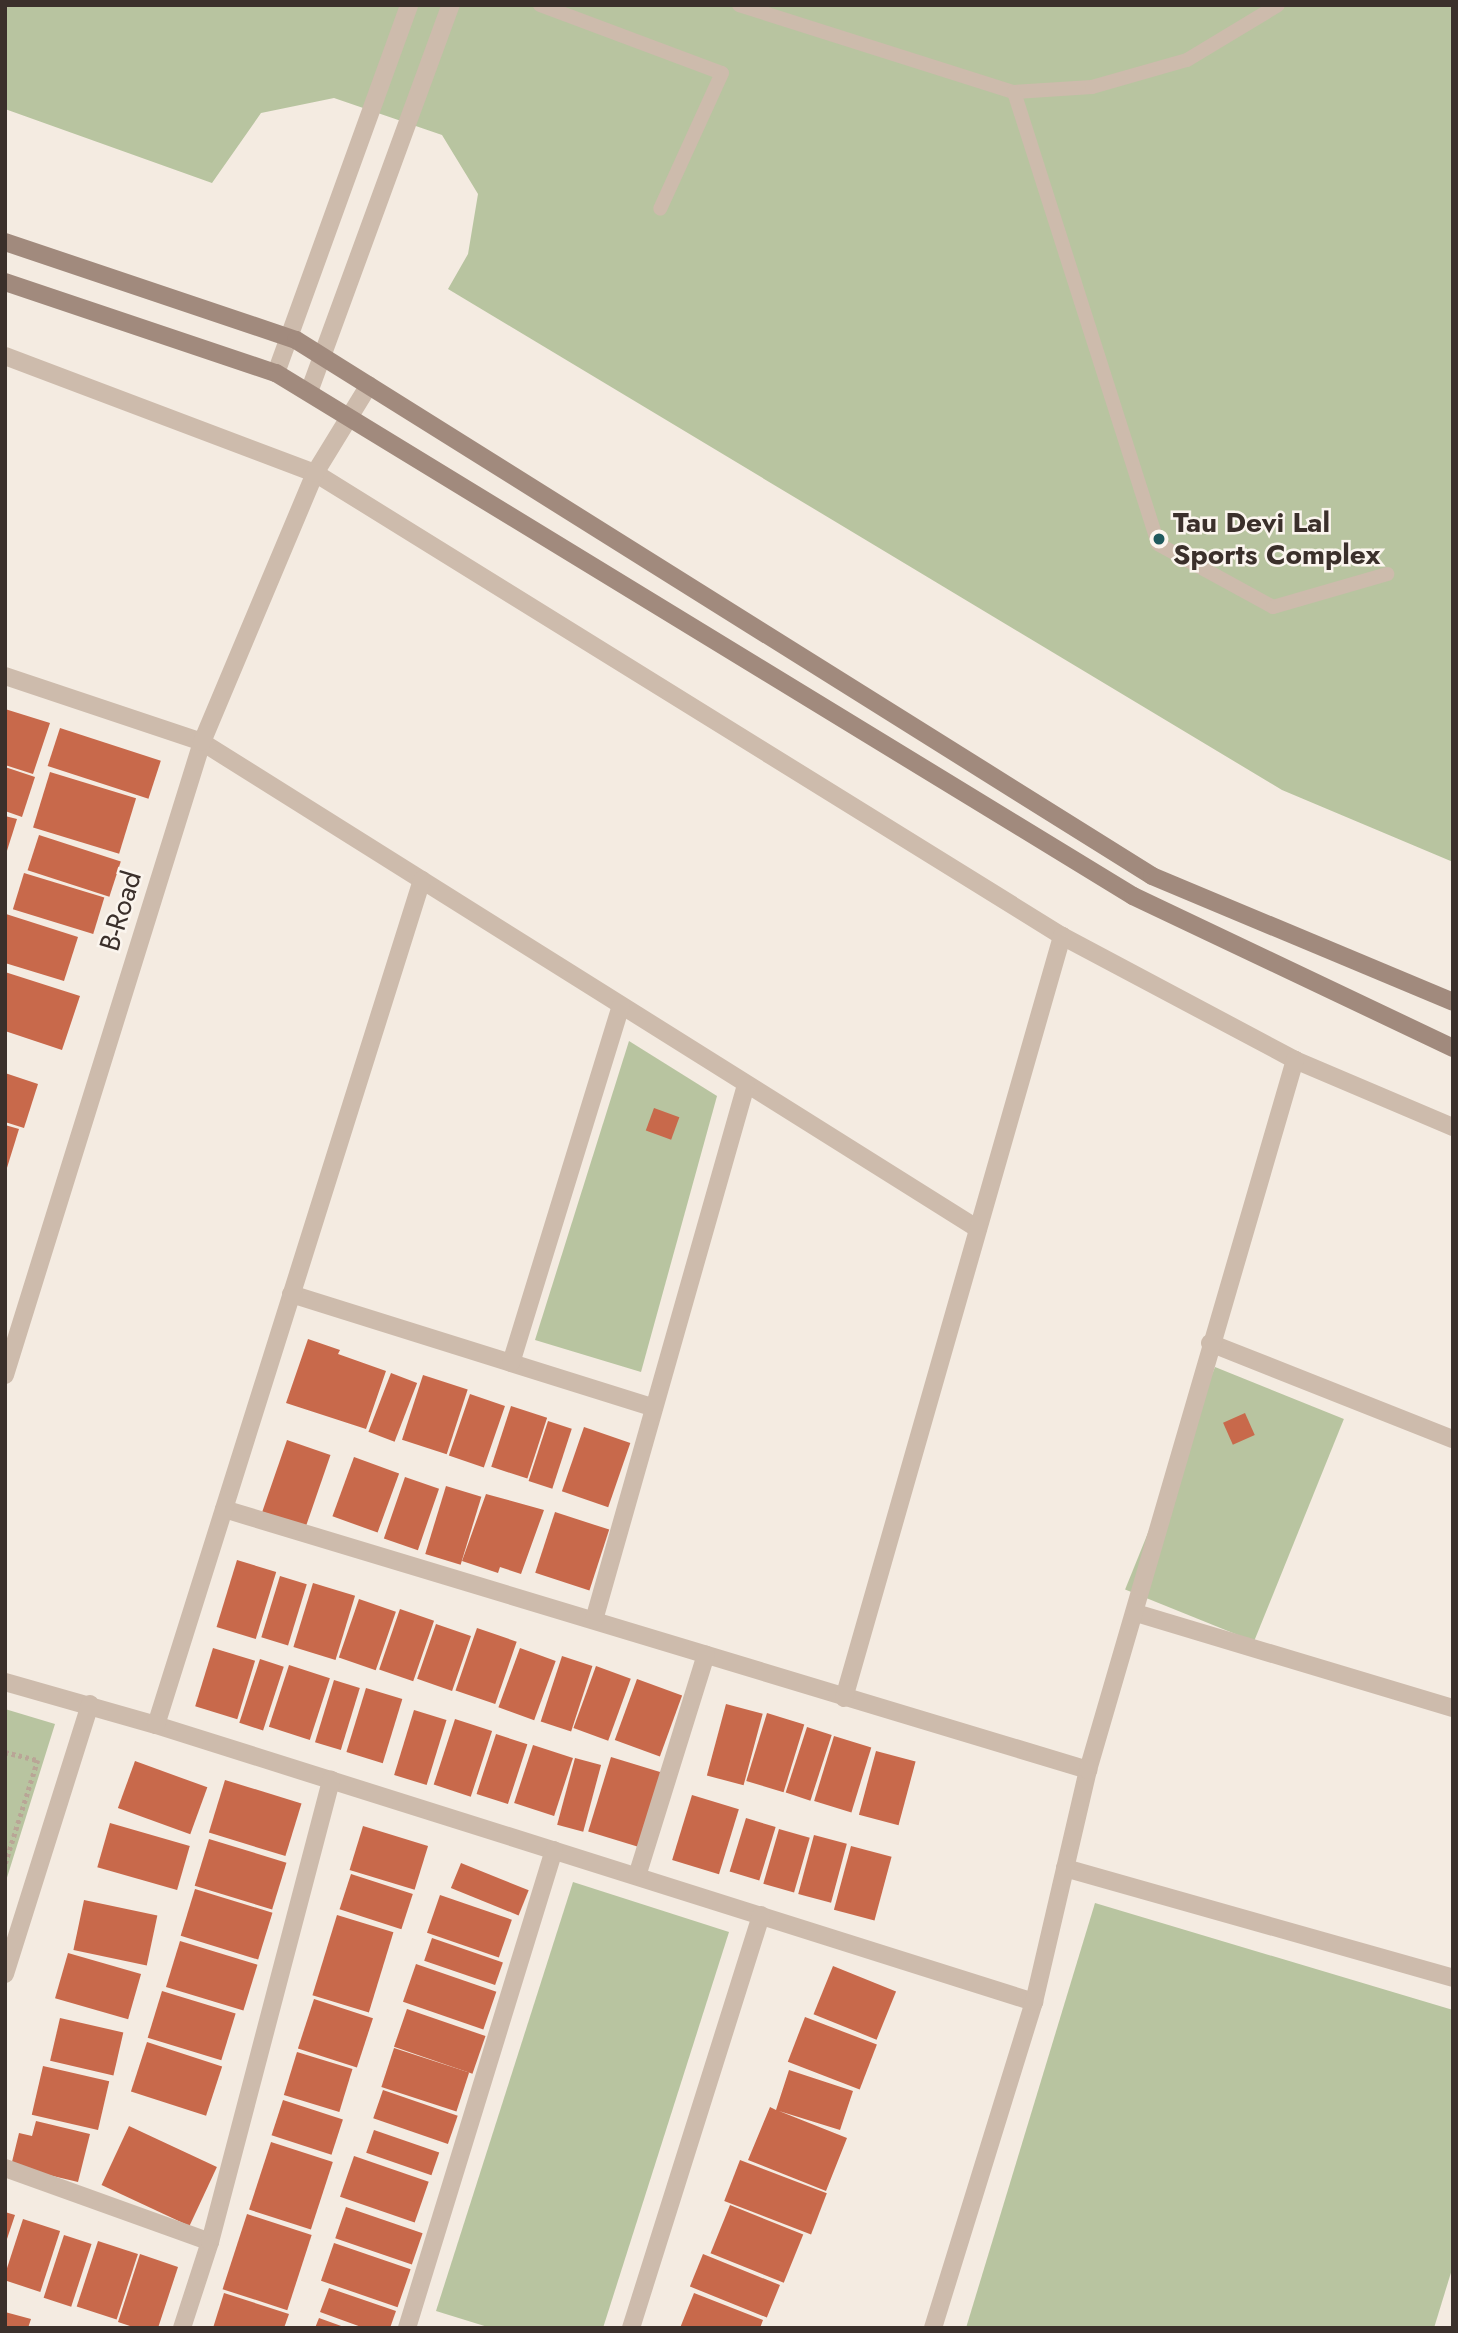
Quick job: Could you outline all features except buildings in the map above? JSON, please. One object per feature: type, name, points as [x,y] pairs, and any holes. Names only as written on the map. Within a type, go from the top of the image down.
[{"type":"street","points":[[276,373],[409,5]]},
{"type":"street","points":[[309,392],[451,5]]},
{"type":"street","points":[[5,242],[289,337],[1152,876],[1453,1002]]},
{"type":"street","points":[[5,282],[276,373],[1133,896],[1453,1048]]},
{"type":"street","points":[[5,356],[315,473],[1062,936],[1295,1060],[1453,1127]]},
{"type":"street","name":"B-Road","points":[[5,1375],[202,741],[315,473],[369,385]]},
{"type":"street","points":[[5,676],[202,741],[978,1229]]},
{"type":"street","points":[[156,1725],[422,880]]},
{"type":"street","points":[[844,1698],[1062,936]]},
{"type":"street","points":[[511,1363],[621,1006]]},
{"type":"street","points":[[933,2328],[1034,2003],[1088,1770],[1136,1613],[1210,1343],[1295,1060]]},
{"type":"street","points":[[594,1620],[746,1085]]},
{"type":"street","points":[[291,1294],[654,1408]]},
{"type":"street","points":[[1210,1343],[1453,1439]]},
{"type":"street","points":[[224,1509],[1088,1770]]},
{"type":"street","points":[[1136,1613],[1453,1707]]},
{"type":"street","points":[[637,1876],[706,1655]]},
{"type":"street","points":[[5,1682],[90,1704],[1034,2003]]},
{"type":"street","points":[[5,1974],[90,1704]]},
{"type":"street","points":[[182,2328],[210,2242],[331,1780]]},
{"type":"street","points":[[407,2328],[554,1850]]},
{"type":"street","points":[[1065,1868],[1453,1978]]},
{"type":"street","points":[[631,2328],[761,1915]]},
{"type":"street","points":[[5,2168],[210,2242]]},
{"type":"lane","points":[[540,5],[722,74],[660,209]]},
{"type":"lane","points":[[739,5],[1014,92],[1092,87],[1187,61],[1278,5]]},
{"type":"lane","points":[[1014,92],[1158,544],[1272,607],[1387,573]]},
{"type":"path","points":[[5,1752],[38,1760],[5,1865]]},
{"type":"green space","name":"Tau Devi Lal Sports Complex","points":[[5,5],[1453,5],[1453,862],[1282,790],[448,289],[468,254],[478,194],[442,135],[334,98],[261,113],[212,183],[5,109]]},
{"type":"green space","points":[[629,1041],[717,1096],[641,1372],[535,1340]]},
{"type":"green space","points":[[1215,1367],[1344,1419],[1254,1642],[1125,1590]]},
{"type":"green space","points":[[5,1709],[55,1724],[5,1884]]},
{"type":"green space","points":[[573,1882],[729,1932],[603,2328],[491,2328],[436,2311]]},
{"type":"green space","points":[[1095,1903],[1453,2010],[1453,2266],[1434,2328],[966,2328]]},
{"type":"place","name":"Tau Devi Lal Sports Complex","points":[[1159,539]]}]
